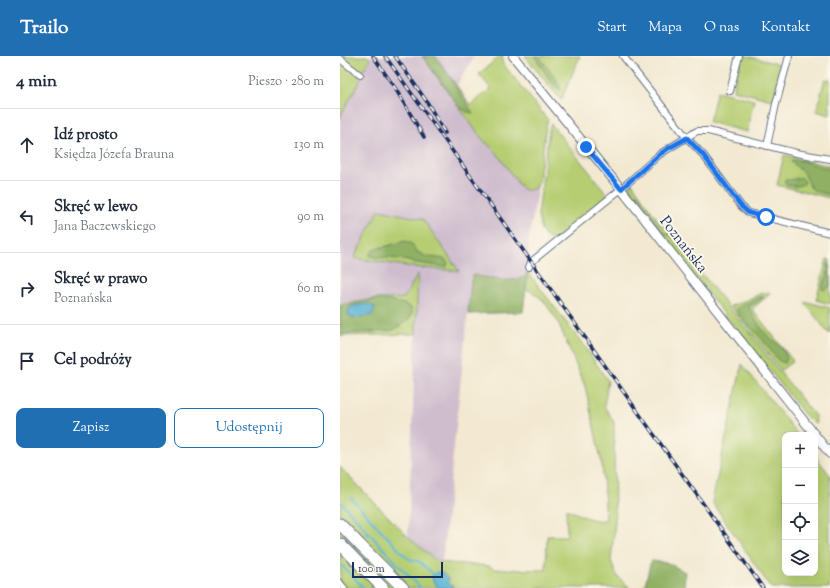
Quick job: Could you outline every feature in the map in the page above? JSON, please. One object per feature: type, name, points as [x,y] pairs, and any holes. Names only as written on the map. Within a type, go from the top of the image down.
[{"type":"highway","points":[[340,524],[403,588]]},
{"type":"highway","points":[[340,544],[383,588]]},
{"type":"main road","name":"Poznańska","points":[[513,56],[621,189],[830,454]]},
{"type":"street","points":[[623,56],[687,138],[704,156],[741,206],[749,213],[830,233]]},
{"type":"street","points":[[730,92],[739,56]]},
{"type":"street","points":[[767,146],[776,104],[789,56]]},
{"type":"street","points":[[340,59],[360,75]]},
{"type":"street","points":[[530,265],[621,189],[660,154],[696,131],[708,131],[796,153],[830,159]]},
{"type":"street","points":[[340,583],[344,588]]},
{"type":"shaded area","points":[[367,56],[474,56],[457,85],[470,105],[539,181],[529,239],[528,258],[524,269],[528,271],[524,277],[507,281],[473,276],[471,281],[442,562],[438,562],[408,537],[418,275],[404,298],[372,299],[340,305],[340,117],[361,79],[360,75],[370,60]]},
{"type":"green space","points":[[340,56],[367,56],[370,60],[360,75],[340,59]]},
{"type":"green space","points":[[422,56],[436,56],[470,105],[491,89],[479,74],[500,56],[503,56],[503,64],[548,120],[546,125],[539,181],[535,188],[530,190],[522,189],[496,152],[482,139]]},
{"type":"green space","points":[[423,56],[434,56],[473,113],[467,112],[458,106]]},
{"type":"green space","points":[[525,56],[580,56],[561,100],[530,62]]},
{"type":"green space","points":[[534,56],[539,56],[557,80],[561,90],[550,79]]},
{"type":"green space","points":[[741,56],[747,56],[783,65],[774,99],[772,100],[733,90]]},
{"type":"green space","points":[[340,60],[361,79],[340,117]]},
{"type":"green space","points":[[825,79],[830,80],[830,115],[816,111]]},
{"type":"green space","points":[[717,91],[754,100],[747,132],[709,122]]},
{"type":"green space","points":[[551,124],[608,195],[555,239],[549,239],[545,236],[541,230],[538,215]]},
{"type":"green space","points":[[784,155],[830,166],[830,198],[777,185]]},
{"type":"green space","points":[[794,160],[830,169],[830,195],[815,191],[810,187],[804,173],[791,162]]},
{"type":"green space","points":[[801,177],[805,183],[800,186],[785,184],[785,180]]},
{"type":"green space","points":[[632,183],[657,219],[672,233],[665,233],[629,186]]},
{"type":"green space","points":[[628,187],[664,234],[671,235],[815,416],[816,423],[814,424],[805,415],[629,194]]},
{"type":"green space","points":[[379,210],[423,219],[459,271],[412,267],[354,258]]},
{"type":"green space","points":[[405,241],[412,244],[416,251],[425,256],[445,259],[448,264],[446,267],[399,259],[374,257],[369,255],[374,249]]},
{"type":"green space","points":[[827,259],[830,260],[830,304],[816,300]]},
{"type":"green space","points":[[829,263],[830,286],[824,290],[822,287],[827,275]]},
{"type":"green space","points":[[528,271],[523,312],[468,314],[473,275],[498,280],[511,280],[524,277]]},
{"type":"green space","points":[[418,274],[416,334],[340,336],[340,305],[372,299],[404,298]]},
{"type":"green space","points":[[527,274],[530,275],[585,347],[608,381],[604,406],[614,422],[615,522],[611,561],[617,576],[630,588],[340,588],[340,467],[408,537],[438,562],[489,566],[494,569],[546,570],[547,536],[567,536],[566,509],[592,519],[606,519],[602,464],[585,386],[557,320],[543,300],[531,291],[526,290]]},
{"type":"green space","points":[[762,293],[771,293],[752,309],[793,361],[781,370],[730,306]]},
{"type":"green space","points":[[764,297],[749,308],[765,333],[784,351],[787,360],[785,363],[777,359],[762,339],[739,315],[736,309]]},
{"type":"green space","points":[[374,300],[404,304],[412,309],[412,314],[410,318],[394,330],[340,334],[340,307]]},
{"type":"green space","points":[[808,302],[830,308],[830,333],[828,333],[805,303]]},
{"type":"green space","points":[[742,364],[796,432],[782,432],[782,576],[818,576],[818,460],[830,475],[829,588],[771,588],[712,502]]},
{"type":"green space","points":[[651,561],[668,563],[685,572],[684,588],[644,588]]},
{"type":"water","points":[[368,304],[375,307],[372,315],[354,318],[348,315],[349,309],[353,306]]},
{"type":"water","points":[[437,572],[442,573],[450,580],[448,580],[447,583],[453,586],[453,588],[439,588],[433,582],[432,577]]},
{"type":"waterway","points":[[351,498],[404,555],[409,559],[420,562],[434,575]]},
{"type":"waterway","points":[[340,501],[369,533],[367,535]]},
{"type":"waterway","points":[[369,533],[421,588]]},
{"type":"waterway","points":[[340,564],[364,588]]},
{"type":"railway","points":[[373,56],[395,88],[424,137]]},
{"type":"railway","points":[[385,56],[763,588]]},
{"type":"railway","points":[[395,56],[427,102],[445,133]]},
{"type":"route","points":[[586,147],[621,189],[660,154],[687,138],[704,156],[741,206],[749,213],[766,217]]}]
